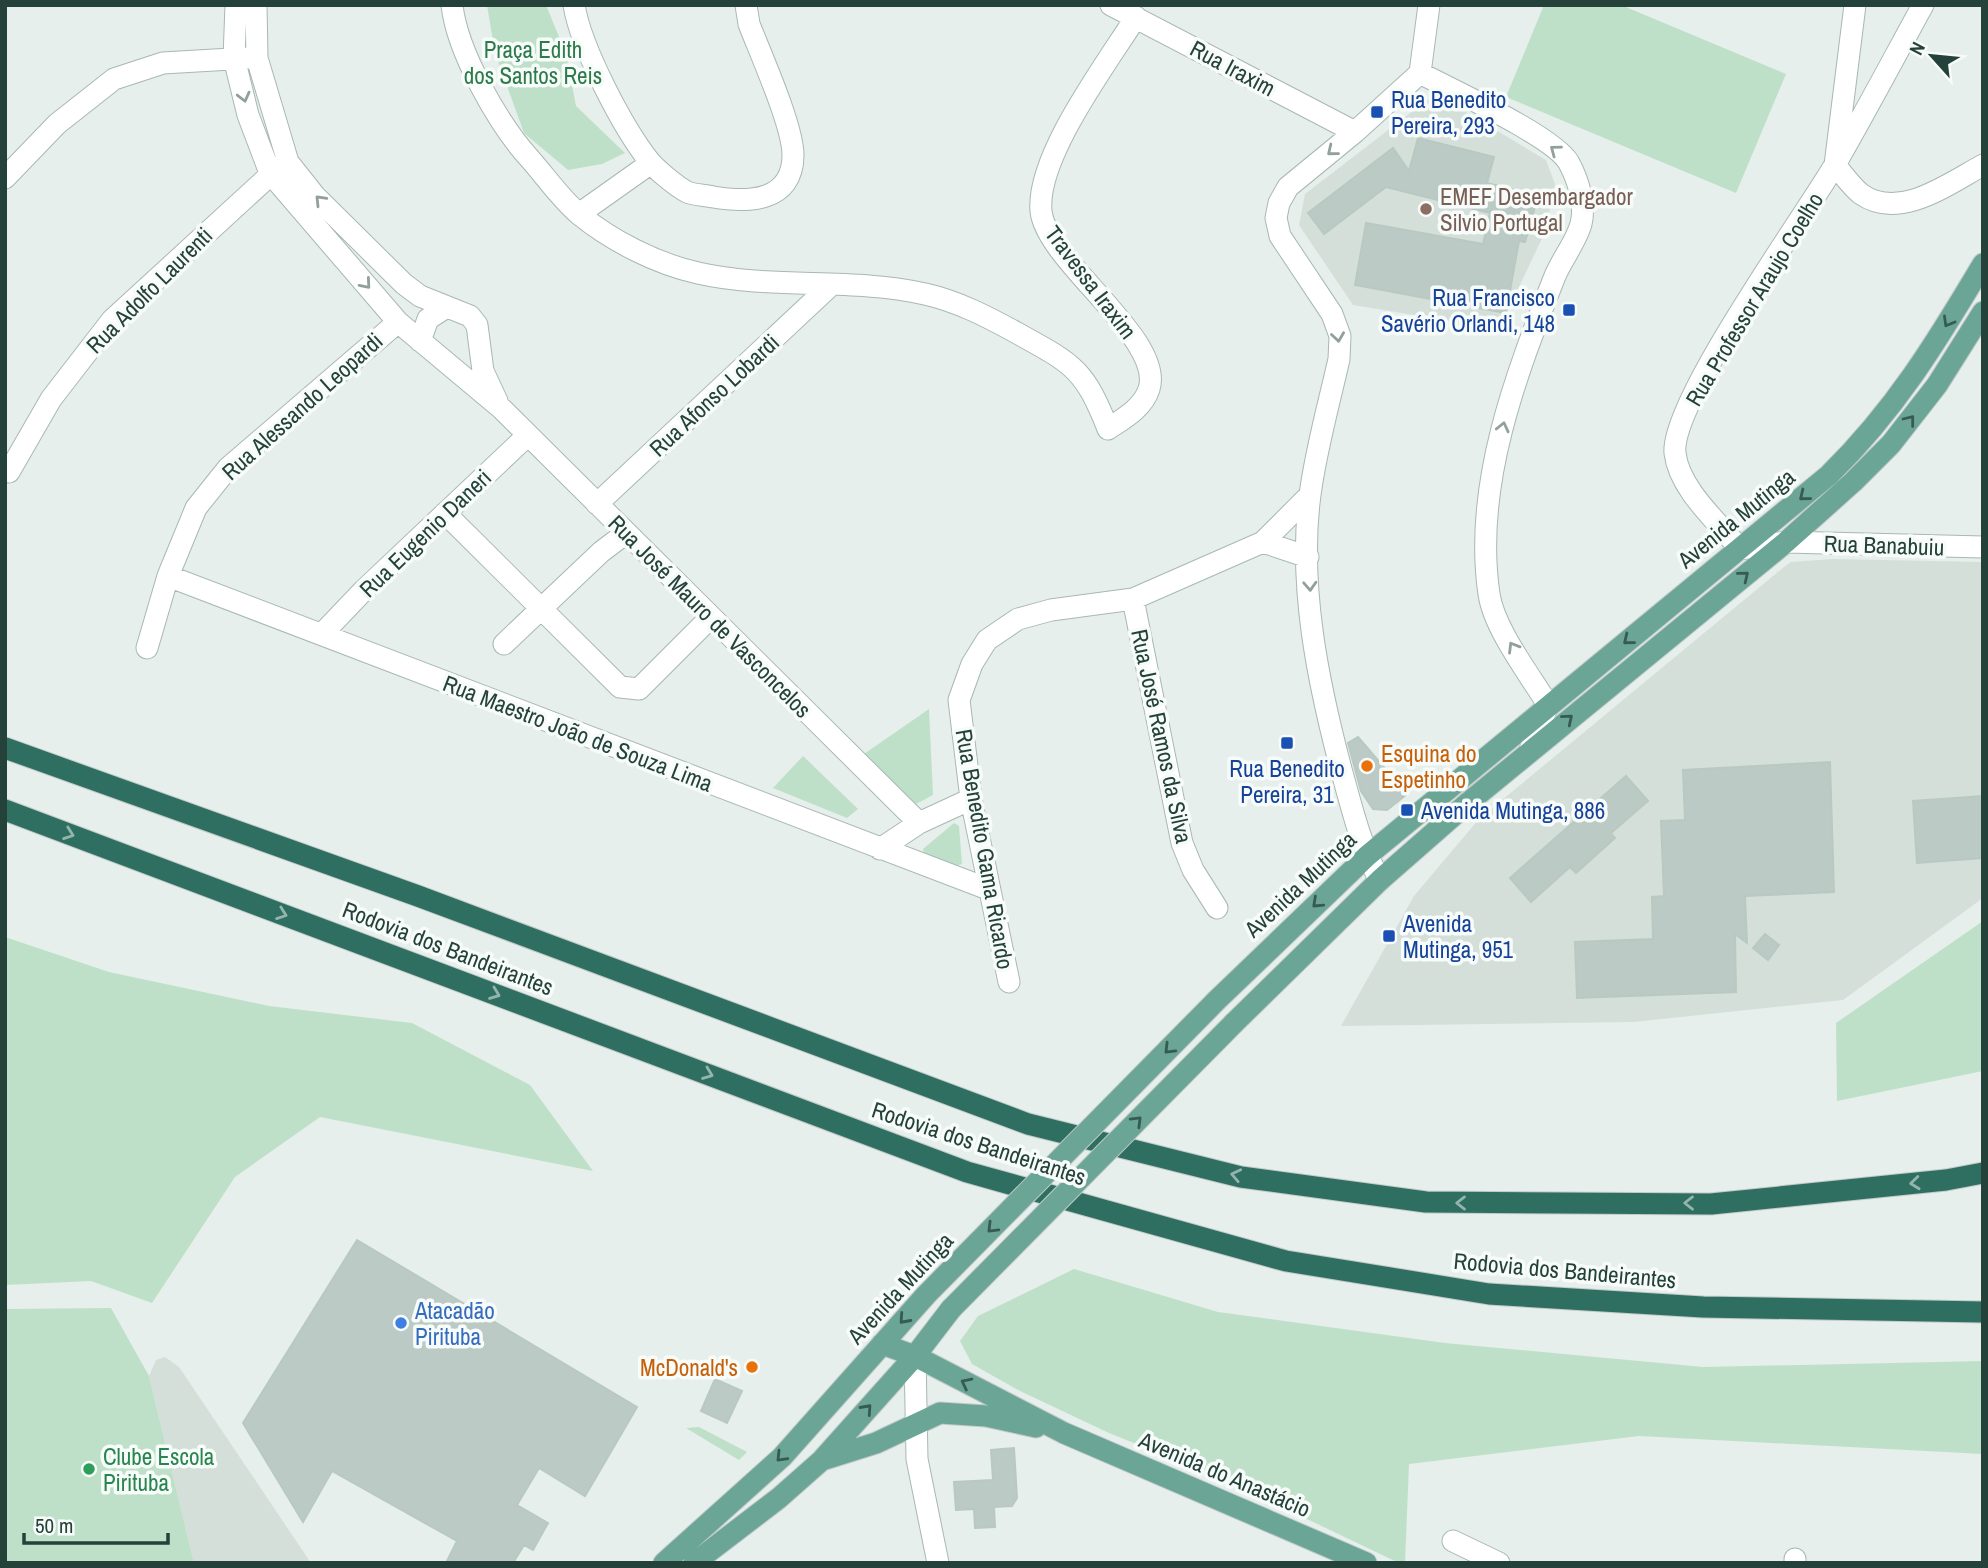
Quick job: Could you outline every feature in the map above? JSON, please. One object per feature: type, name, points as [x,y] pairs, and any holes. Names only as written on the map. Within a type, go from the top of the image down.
[{"type":"highway","name":"Rodovia dos Bandeirantes","points":[[5,748],[418,896],[1027,1124],[1241,1177],[1426,1202],[1711,1203],[1946,1180],[1983,1173]]},
{"type":"highway","name":"Rodovia dos Bandeirantes","points":[[5,810],[967,1172],[1286,1261],[1489,1294],[1703,1307],[1983,1312]]},
{"type":"main road","name":"Avenida Mutinga","points":[[664,1563],[754,1484],[926,1295],[1217,1000],[1367,856],[1829,475],[1861,444],[1917,374],[1983,264]]},
{"type":"main road","name":"Avenida Mutinga","points":[[694,1563],[779,1498],[822,1460],[915,1356],[951,1309],[1234,1023],[1380,880],[1530,750],[1786,542],[1891,444],[1937,385],[1983,312]]},
{"type":"main road","name":"Avenida do Anastácio","points":[[882,1344],[915,1356],[1064,1433],[1366,1563]]},
{"type":"main road","points":[[822,1460],[816,1447],[817,1434],[841,1396],[843,1388]]},
{"type":"main road","name":"Avenida do Anastácio","points":[[822,1460],[846,1455],[914,1427],[940,1413],[952,1412],[1064,1433]]},
{"type":"street","name":"Rua José Mauro de Vasconcelos","points":[[236,5],[234,58],[248,115],[279,167],[398,321],[502,409],[919,823]]},
{"type":"street","name":"Rua José Mauro de Vasconcelos","points":[[256,5],[257,58],[279,167],[315,196],[404,284],[445,308],[470,316],[477,326],[483,371],[502,409]]},
{"type":"street","points":[[452,5],[478,81],[516,144],[579,214],[624,244],[660,261],[698,273],[831,285]]},
{"type":"street","points":[[574,5],[577,22],[611,97],[651,163],[688,192],[729,200],[760,200],[780,188],[788,176],[793,157],[791,137],[750,24],[746,5]]},
{"type":"street","name":"Rua Iraxim","points":[[1111,5],[1355,132]]},
{"type":"street","points":[[1380,880],[1367,856],[1323,700],[1311,610],[1308,556],[1310,495],[1339,359],[1340,336],[1332,314],[1280,236],[1276,218],[1288,187],[1355,132],[1420,73],[1429,5]]},
{"type":"street","points":[[1855,5],[1835,165],[1859,193],[1876,202],[1898,206],[1983,165]]},
{"type":"street","name":"Rua Professor Araujo Coelho","points":[[1740,549],[1682,477],[1675,452],[1678,427],[1724,340],[1835,165],[1923,5]]},
{"type":"street","name":"Travessa Iraxim","points":[[831,285],[925,294],[964,306],[1056,355],[1077,371],[1088,383],[1108,429],[1135,411],[1150,388],[1149,369],[1135,339],[1056,243],[1041,213],[1042,189],[1055,152],[1136,17]]},
{"type":"street","points":[[5,178],[58,124],[114,79],[163,64],[257,58]]},
{"type":"street","points":[[1420,73],[1538,137],[1567,160],[1581,191],[1581,223],[1556,274],[1504,420],[1489,493],[1489,596],[1503,630],[1549,705],[1530,750]]},
{"type":"street","points":[[579,214],[651,163]]},
{"type":"street","name":"Rua Adolfo Laurenti","points":[[9,472],[51,399],[105,328],[279,167]]},
{"type":"street","name":"Rua Afonso Lobardi","points":[[597,504],[831,285]]},
{"type":"street","points":[[420,341],[428,319],[445,308]]},
{"type":"street","name":"Rua Alessando Leopardi","points":[[147,648],[168,576],[196,508],[228,468],[398,321]]},
{"type":"street","points":[[446,364],[466,358],[479,341]]},
{"type":"street","name":"Rua Eugenio Daneri","points":[[323,633],[528,435]]},
{"type":"street","name":"Rua Benedito Gama Ricardo","points":[[1009,982],[971,799],[959,701],[972,664],[987,640],[1018,619],[1051,610],[1133,599],[1263,542],[1310,495]]},
{"type":"street","points":[[445,513],[620,687],[639,689],[711,617]]},
{"type":"street","points":[[504,645],[626,533]]},
{"type":"street","points":[[1263,542],[1308,556]]},
{"type":"street","points":[[1740,549],[1786,542]]},
{"type":"street","name":"Rua Banabuiu","points":[[1786,542],[1983,547]]},
{"type":"street","name":"Rua Maestro João de Souza Lima","points":[[168,576],[323,633],[646,761],[988,889]]},
{"type":"street","name":"Rua José Ramos da Silva","points":[[1133,599],[1182,843],[1193,870],[1217,908]]},
{"type":"street","points":[[880,849],[919,823],[971,799]]},
{"type":"street","points":[[915,1356],[914,1427],[922,1491],[938,1563]]},
{"type":"street","points":[[1453,1541],[1499,1563]]},
{"type":"shaded area","name":"EMEF Desembargador Silvio Portugal","points":[[1435,94],[1546,160],[1555,184],[1546,230],[1499,329],[1353,305],[1299,225],[1305,194]]},
{"type":"shaded area","points":[[1832,559],[1983,562],[1983,898],[1843,1000],[1633,1022],[1341,1026],[1414,896],[1479,819],[1784,567],[1791,562]]},
{"type":"shaded area","points":[[165,1357],[179,1367],[311,1563],[194,1563],[149,1376],[156,1360]]},
{"type":"green space","name":"Praça Edith dos Santos Reis","points":[[487,5],[546,5],[566,54],[576,106],[625,153],[602,164],[568,170],[524,133],[495,53]]},
{"type":"green space","points":[[1544,5],[1621,5],[1786,74],[1736,193],[1506,97]]},
{"type":"green space","points":[[929,709],[933,795],[916,804],[864,754]]},
{"type":"green space","points":[[803,756],[858,809],[847,818],[773,788]]},
{"type":"green space","points":[[954,823],[959,826],[962,864],[955,866],[925,855],[923,849]]},
{"type":"green space","points":[[1983,921],[1983,1071],[1837,1101],[1836,1023]]},
{"type":"green space","points":[[5,937],[109,972],[269,1006],[412,1023],[530,1085],[593,1171],[320,1117],[235,1177],[152,1303],[91,1281],[5,1285]]},
{"type":"green space","points":[[1074,1269],[1218,1312],[1445,1343],[1703,1367],[1983,1361],[1983,1454],[1639,1436],[1409,1464],[1405,1563],[1399,1563],[1221,1478],[1109,1433],[1020,1391],[972,1364],[960,1341],[978,1316]]},
{"type":"green space","name":"Clube Escola Pirituba","points":[[111,1308],[149,1376],[194,1563],[5,1563],[5,1309]]},
{"type":"green space","points":[[699,1427],[747,1452],[739,1460],[686,1428]]},
{"type":"building","points":[[1418,138],[1494,157],[1487,183],[1538,196],[1525,242],[1519,241],[1506,313],[1355,285],[1366,223],[1483,244],[1490,213],[1386,187],[1324,234],[1308,213],[1393,148],[1409,171]]},
{"type":"building","name":"Esquina do Espetinho","points":[[1358,737],[1407,794],[1387,810],[1373,809],[1361,791],[1348,743]]},
{"type":"building","points":[[1830,762],[1834,892],[1745,896],[1747,943],[1735,934],[1736,992],[1577,998],[1575,942],[1653,939],[1652,897],[1664,896],[1661,821],[1685,820],[1683,770]]},
{"type":"building","points":[[1626,776],[1648,801],[1611,833],[1615,838],[1576,873],[1570,867],[1531,902],[1510,878]]},
{"type":"building","points":[[1983,796],[1983,858],[1917,863],[1913,801]]},
{"type":"building","points":[[1765,934],[1779,945],[1768,960],[1753,948]]},
{"type":"building","name":"Atacadão Pirituba","points":[[357,1240],[637,1407],[585,1496],[539,1468],[517,1505],[548,1523],[533,1550],[524,1545],[513,1563],[446,1563],[457,1541],[332,1471],[303,1522],[243,1423]]},
{"type":"building","points":[[715,1379],[742,1391],[727,1423],[701,1411]]},
{"type":"building","points":[[1014,1448],[1017,1498],[1012,1506],[994,1507],[995,1527],[975,1528],[974,1509],[956,1510],[954,1482],[993,1480],[991,1450]]},
{"type":"place","name":"Rua Benedito Pereira, 293","points":[[1377,112]]},
{"type":"place","name":"EMEF Desembargador Silvio Portugal","points":[[1426,209]]},
{"type":"place","name":"Rua Francisco Savério Orlandi, 148","points":[[1569,310]]},
{"type":"place","name":"Rua Benedito Pereira, 31","points":[[1287,743]]},
{"type":"place","name":"Esquina do Espetinho","points":[[1367,766]]},
{"type":"place","name":"Avenida Mutinga, 886","points":[[1407,810]]},
{"type":"place","name":"Avenida Mutinga, 951","points":[[1389,936]]},
{"type":"place","name":"Atacadão Pirituba","points":[[401,1323]]},
{"type":"place","name":"McDonald's","points":[[752,1367]]},
{"type":"place","name":"Clube Escola Pirituba","points":[[89,1469]]}]
